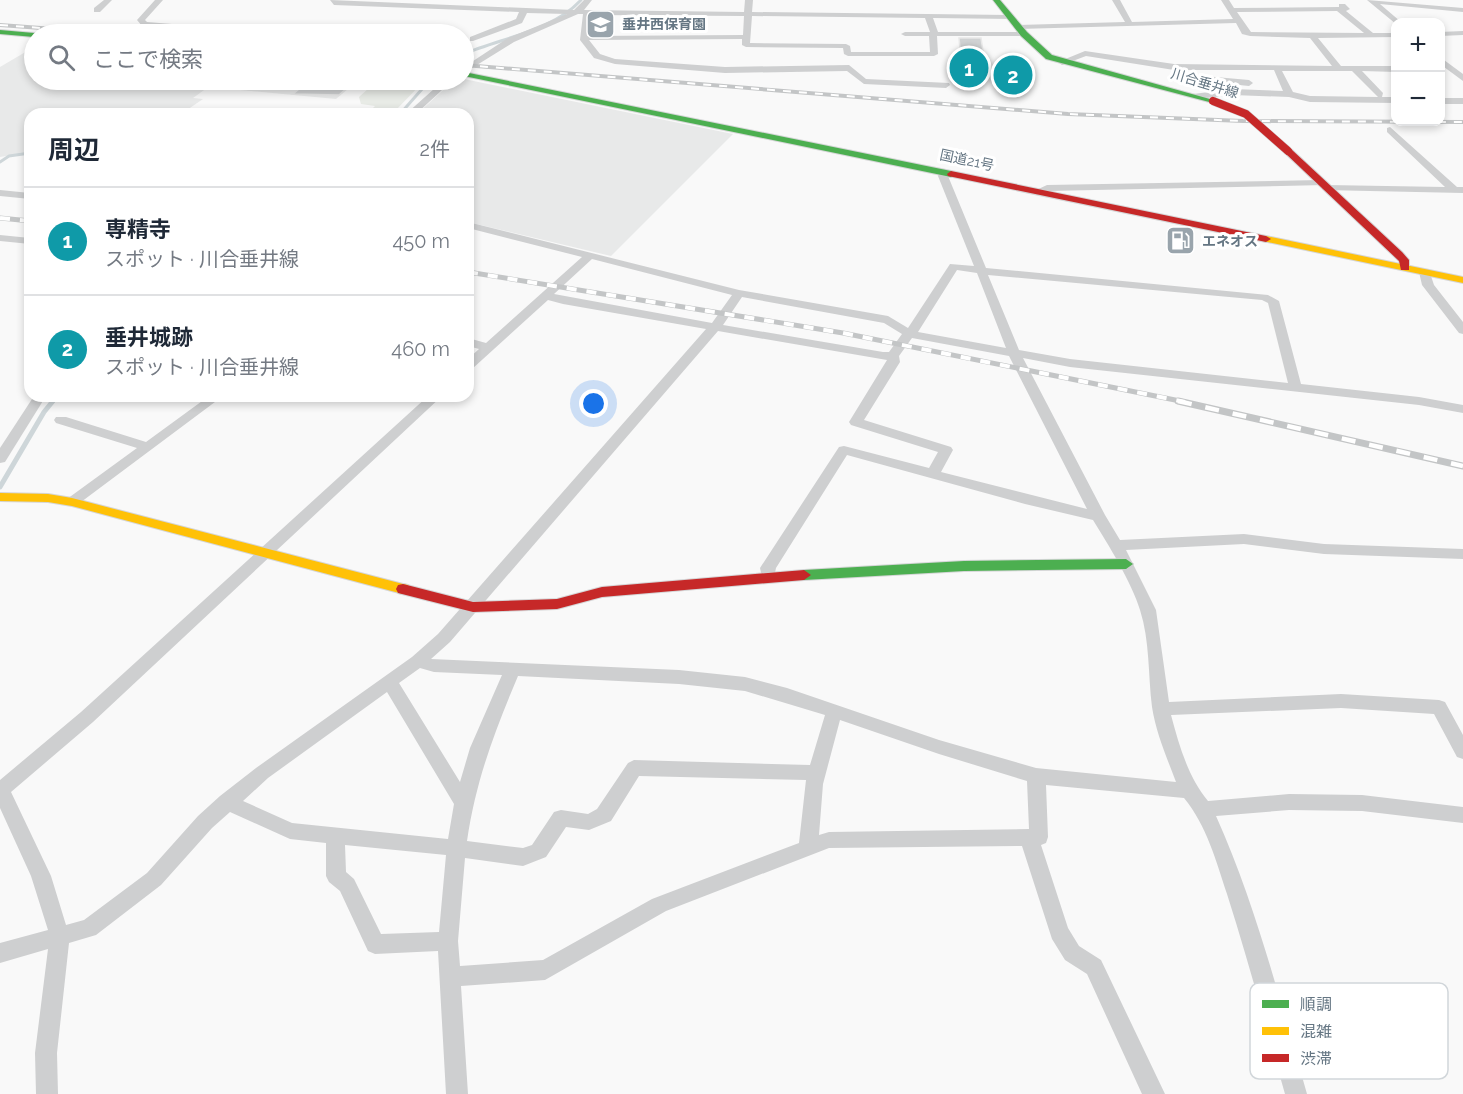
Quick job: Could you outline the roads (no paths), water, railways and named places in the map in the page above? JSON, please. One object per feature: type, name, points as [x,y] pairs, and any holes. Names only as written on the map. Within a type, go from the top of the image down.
[{"type":"main road","name":"川合垂井線","points":[[996,0],[1043,53],[1062,62],[1214,101],[1246,114],[1398,254],[1404,260],[1405,268]]},
{"type":"main road","points":[[0,32],[24,34]]},
{"type":"main road","name":"国道21号","points":[[474,76],[1463,280]]},
{"type":"main road","points":[[3,497],[48,498],[72,502],[474,607],[557,604],[602,592],[670,588],[727,580],[964,566],[1126,564]]},
{"type":"street","points":[[97,10],[108,0]]},
{"type":"street","points":[[145,24],[141,20],[159,0]]},
{"type":"street","points":[[334,0],[334,3],[571,12],[635,13],[673,10],[685,25],[746,37]]},
{"type":"street","points":[[412,6],[419,0]]},
{"type":"street","points":[[474,61],[511,40],[571,12],[588,0]]},
{"type":"street","points":[[749,0],[746,45],[846,46],[848,54],[934,54],[933,34],[935,33],[928,17]]},
{"type":"street","points":[[1116,0],[1130,24]]},
{"type":"street","points":[[1225,0],[1237,20],[1250,34],[1312,36],[1391,34]]},
{"type":"street","points":[[635,13],[639,1]]},
{"type":"street","points":[[1372,1],[1427,10],[1463,10]]},
{"type":"street","points":[[1372,1],[1392,18]]},
{"type":"street","points":[[1231,10],[1340,8],[1371,35]]},
{"type":"street","points":[[474,36],[519,21],[524,10]]},
{"type":"street","points":[[583,38],[685,25],[747,14],[885,11],[1017,26]]},
{"type":"street","points":[[587,12],[583,38],[597,56],[615,62],[725,70],[849,68],[864,81],[946,85]]},
{"type":"street","points":[[905,34],[1017,26],[1290,18]]},
{"type":"street","points":[[1445,34],[1463,33]]},
{"type":"street","points":[[1312,36],[1339,69]]},
{"type":"street","points":[[474,38],[511,40]]},
{"type":"street","points":[[1062,62],[1086,53],[1174,67],[1391,69]]},
{"type":"street","points":[[1445,62],[1458,70],[1463,78]]},
{"type":"street","points":[[1277,68],[1287,90]]},
{"type":"street","points":[[1355,69],[1380,95]]},
{"type":"street","points":[[1204,79],[1287,90],[1310,99],[1391,100]]},
{"type":"street","points":[[418,108],[438,90]]},
{"type":"street","points":[[1196,96],[1287,90]]},
{"type":"street","points":[[1445,101],[1463,101]]},
{"type":"street","points":[[1390,130],[1458,190]]},
{"type":"street","points":[[944,172],[943,177],[1015,355],[1148,610],[1155,649],[1161,709],[1170,743],[1189,791],[1204,809],[1220,845],[1264,983]]},
{"type":"street","points":[[1037,192],[1047,188],[1324,185],[1458,190]]},
{"type":"street","points":[[0,193],[24,195]]},
{"type":"street","points":[[474,226],[739,293],[888,320],[910,334],[1015,355],[1419,401],[1463,409]]},
{"type":"street","points":[[0,238],[24,240]]},
{"type":"street","points":[[474,361],[590,255]]},
{"type":"street","points":[[933,474],[946,450],[856,422],[894,362],[893,356],[954,266],[982,271],[1264,297],[1273,301],[1296,388]]},
{"type":"street","points":[[1425,272],[1428,285],[1463,330]]},
{"type":"street","points":[[0,953],[89,928],[154,879],[226,802],[262,773],[418,661],[444,638],[474,607],[715,327],[739,293]]},
{"type":"street","points":[[545,295],[563,301],[893,356]]},
{"type":"street","points":[[474,344],[488,348]]},
{"type":"street","points":[[0,459],[36,402]]},
{"type":"street","points":[[72,502],[209,402]]},
{"type":"street","points":[[47,1094],[46,1053],[60,937],[41,876],[1,789],[87,717],[430,402]]},
{"type":"street","points":[[61,420],[149,447]]},
{"type":"street","points":[[768,578],[768,568],[844,450],[1025,499],[1098,516]]},
{"type":"street","points":[[1116,545],[1244,539],[1324,549],[1463,554]]},
{"type":"street","points":[[418,661],[434,666],[680,677],[745,684],[1036,776],[1189,791]]},
{"type":"street","points":[[457,1094],[448,941],[454,893],[456,848],[462,803],[479,748],[512,671]]},
{"type":"street","points":[[389,681],[462,803]]},
{"type":"street","points":[[1161,709],[1341,701],[1438,707],[1463,752]]},
{"type":"street","points":[[808,848],[814,784],[834,712]]},
{"type":"street","points":[[226,802],[290,831],[523,857],[539,851],[561,818],[589,822],[604,815],[633,768],[818,773]]},
{"type":"street","points":[[451,979],[465,975],[545,970],[659,905],[829,840],[1039,837],[1036,776]]},
{"type":"street","points":[[1204,809],[1289,802],[1362,803],[1463,815]]},
{"type":"street","points":[[335,836],[336,876],[347,885],[375,944],[448,941]]},
{"type":"street","points":[[1029,837],[1059,932],[1072,953],[1094,967],[1154,1094]]},
{"type":"street","points":[[1292,1079],[1296,1094]]},
{"type":"waterway","points":[[474,50],[526,33],[556,19],[581,0]]},
{"type":"waterway","points":[[405,108],[421,90]]},
{"type":"waterway","points":[[0,162],[9,156],[24,154]]},
{"type":"waterway","points":[[0,487],[52,402]]},
{"type":"railway","points":[[0,25],[24,27]]},
{"type":"railway","points":[[474,66],[1068,114],[1243,121],[1463,122]]},
{"type":"railway","points":[[0,218],[24,220]]},
{"type":"railway","points":[[474,273],[843,333],[1185,402]]},
{"type":"railway","points":[[1178,401],[1463,466]]},
{"type":"place","name":"垂井西保育園","points":[[601,24]]},
{"type":"place","name":"専精寺","points":[[969,68]]},
{"type":"place","name":"垂井城跡","points":[[1013,75]]},
{"type":"place","name":"エネオス","points":[[1181,241]]}]
